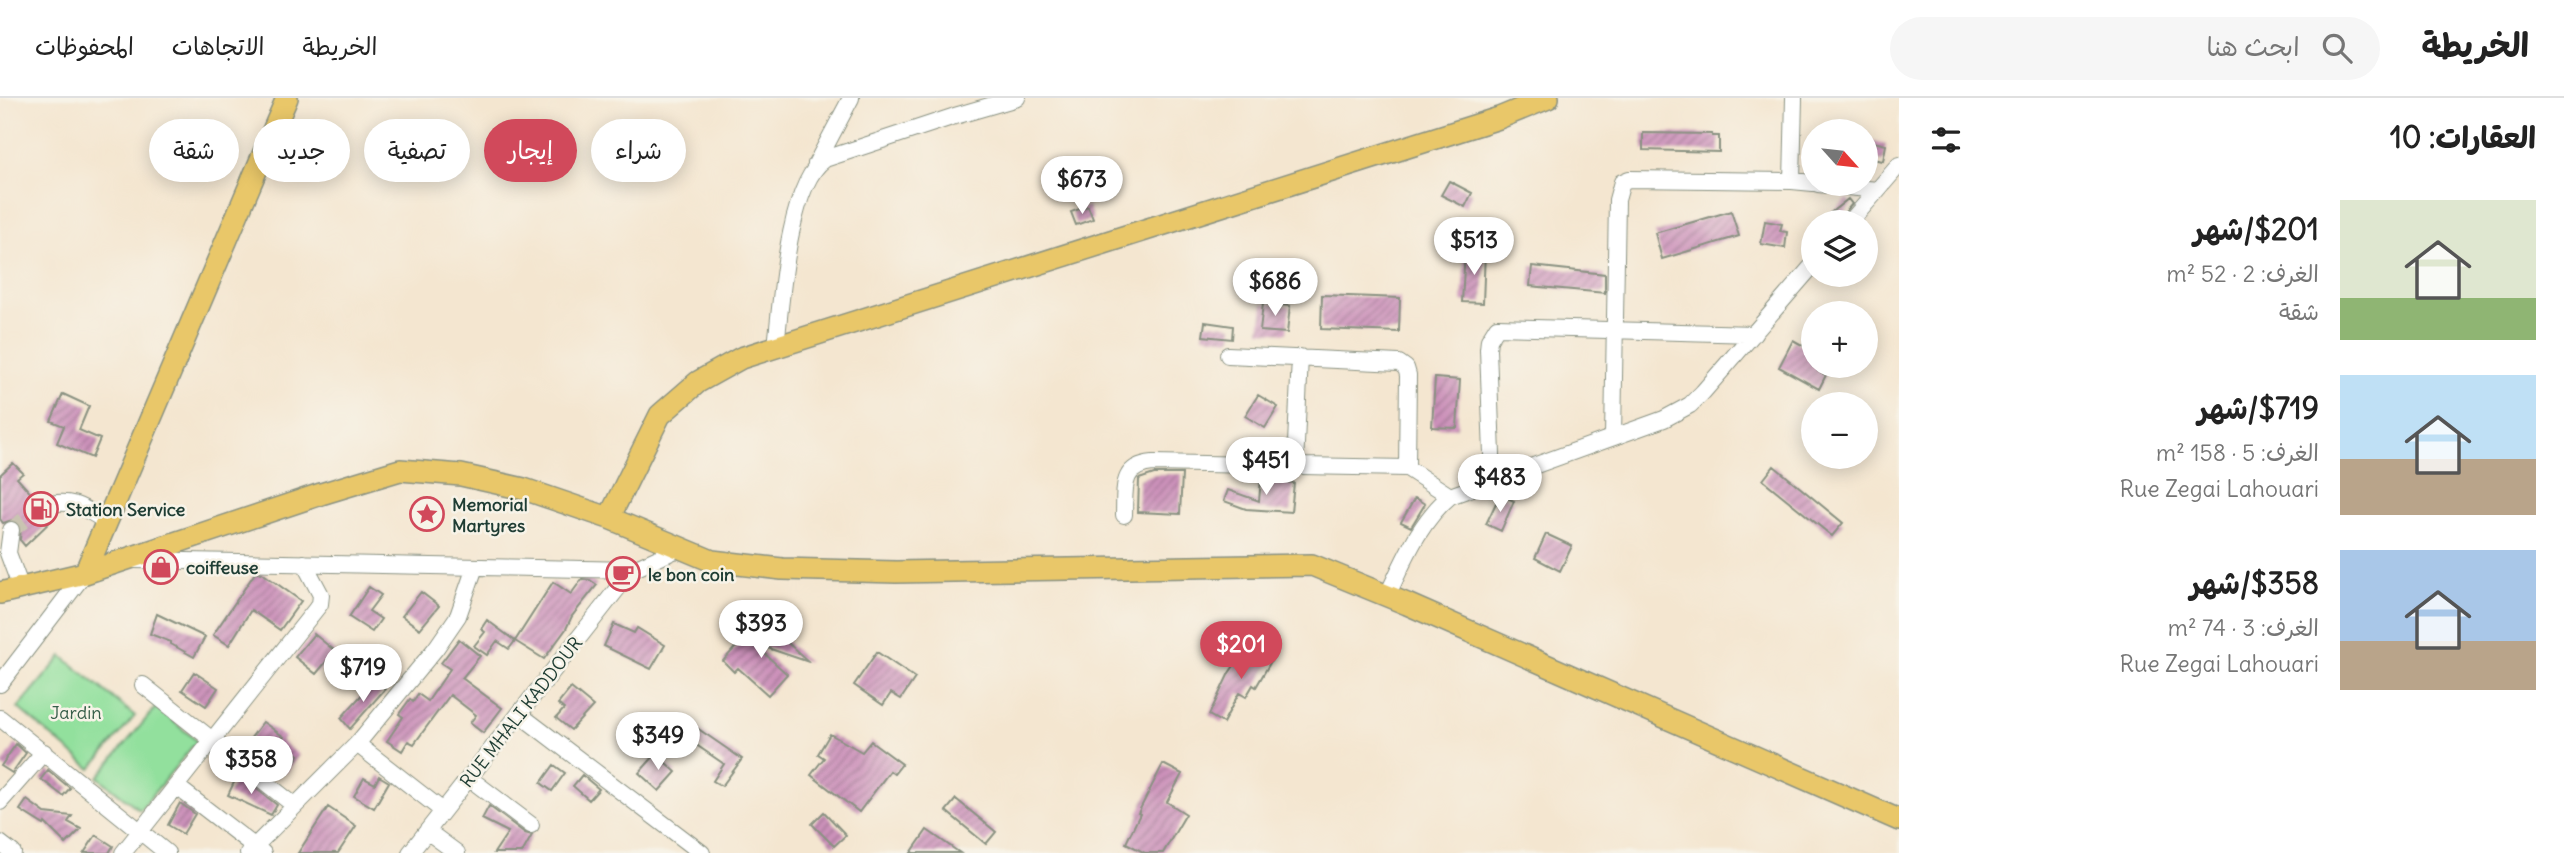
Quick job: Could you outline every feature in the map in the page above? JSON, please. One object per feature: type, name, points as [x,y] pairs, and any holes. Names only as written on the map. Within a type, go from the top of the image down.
[{"type":"main road","points":[[85,573],[287,98]]},
{"type":"main road","points":[[610,518],[660,415],[698,382],[741,358],[1499,118],[1548,98]]},
{"type":"main road","points":[[0,593],[129,560],[321,494],[400,470],[461,475],[524,489],[610,518],[712,561],[782,569],[896,572],[1312,565],[1899,820]]},
{"type":"street","points":[[776,347],[787,252],[804,186],[851,98]]},
{"type":"street","points":[[815,166],[838,155],[1017,98]]},
{"type":"street","points":[[1792,181],[1794,98]]},
{"type":"street","points":[[1878,189],[1899,165]]},
{"type":"street","points":[[1614,437],[1617,200],[1622,183],[1629,179],[1801,182]]},
{"type":"street","points":[[1860,210],[1872,196]]},
{"type":"street","points":[[1387,596],[1425,523],[1434,509],[1450,496],[1664,419],[1690,405],[1801,279]]},
{"type":"street","points":[[1493,481],[1488,349],[1489,340],[1497,327],[1755,334]]},
{"type":"street","points":[[1228,355],[1399,363],[1406,368],[1408,375],[1408,468]]},
{"type":"street","points":[[1295,465],[1300,357]]},
{"type":"street","points":[[1124,515],[1127,477],[1138,464],[1408,468],[1450,496]]},
{"type":"street","points":[[43,506],[55,502],[76,504],[107,522]]},
{"type":"street","points":[[11,530],[8,553],[21,588]]},
{"type":"street","points":[[129,560],[632,570],[680,548]]},
{"type":"street","points":[[123,853],[320,604],[321,594],[304,563]]},
{"type":"street","points":[[176,786],[255,851],[357,744],[458,616],[475,567]]},
{"type":"street","name":"RUE MHALI KADDOUR","points":[[410,853],[632,570]]},
{"type":"street","points":[[0,684],[85,573]]},
{"type":"street","points":[[143,685],[295,806]]},
{"type":"street","points":[[519,714],[702,853]]},
{"type":"street","points":[[0,718],[167,853]]},
{"type":"street","points":[[357,744],[443,811]]},
{"type":"street","points":[[0,802],[44,752]]},
{"type":"street","points":[[469,778],[531,825]]},
{"type":"street","points":[[427,831],[457,853]]},
{"type":"street","points":[[0,842],[13,853]]},
{"type":"green space","name":"Jardin","points":[[62,656],[135,716],[91,769],[18,708]]},
{"type":"green space","points":[[156,707],[197,741],[140,810],[98,777]]},
{"type":"building","points":[[1643,133],[1712,134],[1719,136],[1719,152],[1643,150]]},
{"type":"building","points":[[1878,143],[1886,145],[1883,161],[1878,160]]},
{"type":"building","points":[[1449,181],[1472,193],[1465,207],[1441,195]]},
{"type":"building","points":[[1848,199],[1852,204],[1847,210],[1834,210]]},
{"type":"building","points":[[1088,206],[1093,219],[1076,225],[1071,212]]},
{"type":"building","points":[[1731,211],[1739,236],[1662,259],[1655,233]]},
{"type":"building","points":[[1765,221],[1782,224],[1780,231],[1787,232],[1785,248],[1761,244]]},
{"type":"building","points":[[1465,250],[1485,251],[1483,303],[1462,302]]},
{"type":"building","points":[[1532,266],[1605,274],[1605,293],[1530,286]]},
{"type":"building","points":[[1322,295],[1400,298],[1399,332],[1321,329]]},
{"type":"building","points":[[1263,303],[1290,306],[1287,333],[1260,331]]},
{"type":"building","points":[[1205,322],[1233,326],[1232,339],[1203,336]]},
{"type":"building","points":[[1793,340],[1801,344],[1801,378],[1824,378],[1819,389],[1779,367]]},
{"type":"building","points":[[1435,378],[1460,380],[1457,428],[1432,427]]},
{"type":"building","points":[[63,394],[89,406],[79,430],[100,439],[92,458],[57,443],[64,426],[51,421]]},
{"type":"building","points":[[1258,395],[1278,407],[1265,428],[1245,416]]},
{"type":"building","points":[[13,463],[23,473],[17,478],[36,499],[33,504],[35,513],[41,516],[51,515],[54,518],[25,546],[20,540],[21,527],[18,522],[12,520],[3,523],[0,519],[0,475]]},
{"type":"building","points":[[1774,466],[1843,523],[1832,536],[1763,480]]},
{"type":"building","points":[[1154,474],[1182,474],[1180,514],[1138,512],[1139,479]]},
{"type":"building","points":[[1261,479],[1294,483],[1291,512],[1246,509],[1224,501],[1228,490],[1259,501]]},
{"type":"building","points":[[1503,496],[1514,501],[1501,531],[1486,524],[1496,503],[1500,504]]},
{"type":"building","points":[[1415,498],[1425,504],[1411,527],[1401,522]]},
{"type":"building","points":[[1546,534],[1572,546],[1560,571],[1535,558]]},
{"type":"building","points":[[255,573],[262,573],[301,601],[280,630],[251,610],[229,645],[213,635]]},
{"type":"building","points":[[582,579],[597,585],[572,616],[544,659],[515,641],[553,582],[571,594]]},
{"type":"building","points":[[369,587],[381,595],[369,611],[381,619],[372,632],[349,617]]},
{"type":"building","points":[[421,592],[439,606],[420,629],[402,616]]},
{"type":"building","points":[[157,614],[205,637],[194,657],[171,642],[150,634]]},
{"type":"building","points":[[487,620],[515,641],[509,649],[497,641],[487,655],[474,646],[485,632],[481,629]]},
{"type":"building","points":[[614,624],[634,633],[637,628],[665,645],[651,669],[604,646]]},
{"type":"building","points":[[769,626],[809,662],[753,643],[787,674],[768,695],[738,668],[734,672],[723,661],[743,639],[750,646]]},
{"type":"building","points":[[314,634],[335,651],[316,674],[295,657]]},
{"type":"building","points":[[459,639],[480,656],[462,678],[502,708],[483,733],[470,723],[476,715],[450,695],[414,744],[408,741],[402,751],[387,741],[403,717],[399,714],[410,699],[413,702],[418,694],[428,701],[450,669],[441,663]]},
{"type":"building","points":[[1253,645],[1274,656],[1256,687],[1253,685],[1246,697],[1239,693],[1223,723],[1209,715],[1229,673],[1243,653],[1247,656]]},
{"type":"building","points":[[877,652],[915,678],[901,699],[891,693],[883,705],[854,685]]},
{"type":"building","points":[[194,672],[218,688],[206,706],[182,690]]},
{"type":"building","points":[[375,680],[385,689],[350,729],[341,718]]},
{"type":"building","points":[[571,688],[593,706],[571,730],[556,718],[564,709],[558,704]]},
{"type":"building","points":[[681,717],[742,759],[722,786],[713,781],[724,764],[673,729]]},
{"type":"building","points":[[263,722],[284,737],[281,741],[299,755],[286,773],[247,743]]},
{"type":"building","points":[[830,734],[862,752],[871,741],[902,764],[894,774],[890,771],[859,812],[811,775],[824,758],[818,754]]},
{"type":"building","points":[[16,744],[26,753],[12,773],[1,766]]},
{"type":"building","points":[[656,754],[676,772],[659,791],[639,773]]},
{"type":"building","points":[[1163,764],[1182,774],[1167,802],[1186,814],[1163,853],[1145,853],[1126,843]]},
{"type":"building","points":[[554,765],[565,773],[552,791],[541,783]]},
{"type":"building","points":[[48,770],[70,788],[63,796],[41,779]]},
{"type":"building","points":[[238,774],[277,805],[271,815],[228,795]]},
{"type":"building","points":[[582,775],[599,789],[589,800],[573,786]]},
{"type":"building","points":[[379,776],[389,782],[374,808],[354,796],[364,778],[375,784]]},
{"type":"building","points":[[956,799],[996,832],[986,844],[946,811]]},
{"type":"building","points":[[27,800],[45,813],[72,816],[68,822],[81,829],[66,844],[45,823],[44,825],[20,810]]},
{"type":"building","points":[[180,803],[195,814],[183,834],[168,825]]},
{"type":"building","points":[[489,806],[525,833],[532,835],[522,853],[494,853],[508,832],[482,819]]},
{"type":"building","points":[[328,807],[356,826],[338,853],[298,853]]},
{"type":"building","points":[[824,812],[846,835],[834,846],[812,824]]},
{"type":"building","points":[[927,830],[960,853],[911,853]]},
{"type":"building","points":[[96,835],[113,846],[109,853],[84,853]]},
{"type":"tunnel","points":[[11,530],[43,506]]},
{"type":"place","name":"Station Service","points":[[41,509]]},
{"type":"place","name":"Memorial Martyres","points":[[427,514]]},
{"type":"place","name":"coiffeuse","points":[[161,567]]},
{"type":"place","name":"le bon coin","points":[[623,574]]}]
